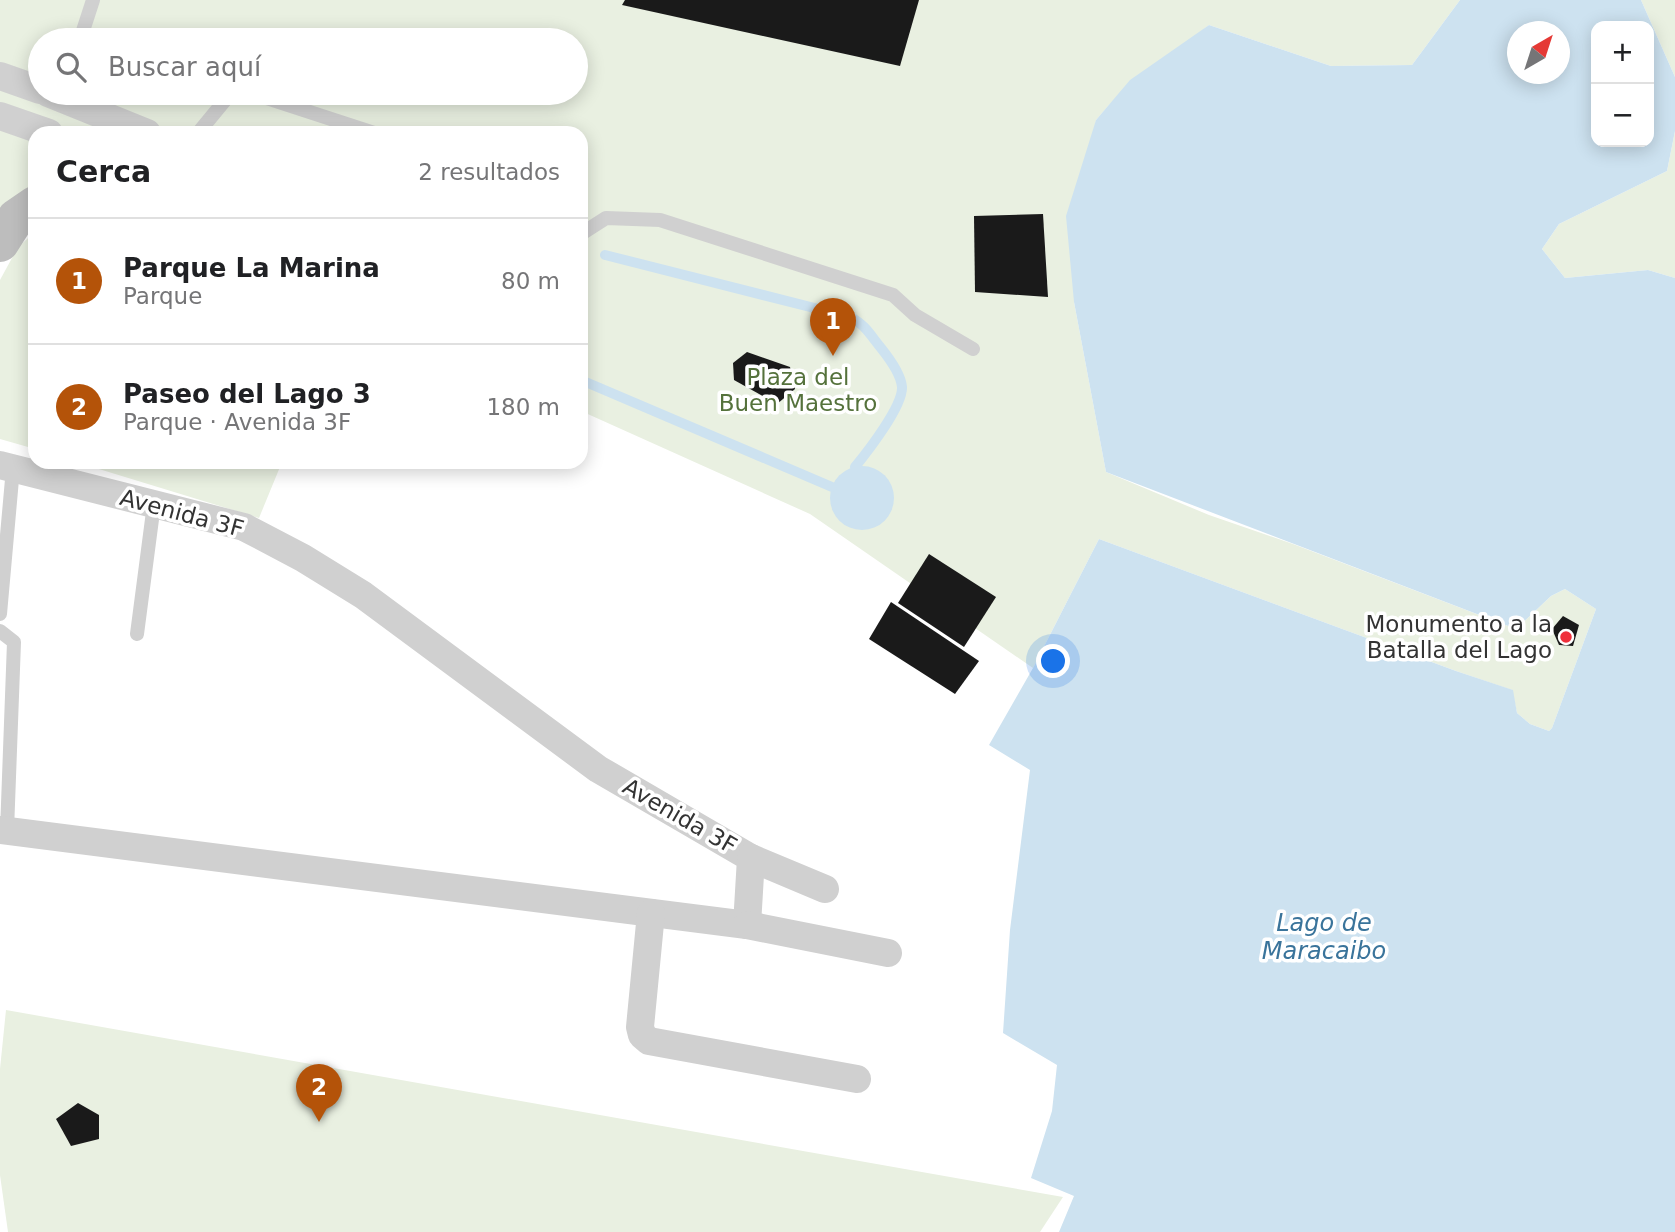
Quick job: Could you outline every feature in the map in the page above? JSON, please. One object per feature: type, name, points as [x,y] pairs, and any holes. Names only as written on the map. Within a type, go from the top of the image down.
[{"type":"main road","points":[[0,243],[16,218],[28,210]]},
{"type":"street","points":[[0,76],[28,85]]},
{"type":"street","points":[[80,105],[130,126]]},
{"type":"street","points":[[0,116],[29,126]]},
{"type":"street","name":"Avenida 3F","points":[[7,467],[244,527],[303,558],[363,595],[598,768],[751,858],[747,925]]},
{"type":"street","points":[[4,830],[747,925],[888,953]]},
{"type":"street","points":[[751,858],[825,889]]},
{"type":"street","points":[[651,913],[640,1027],[642,1035],[649,1041],[857,1079]]},
{"type":"lane","points":[[84,28],[93,0]]},
{"type":"lane","points":[[204,126],[221,105]]},
{"type":"lane","points":[[288,105],[352,126]]},
{"type":"lane","points":[[588,230],[606,218],[660,220],[893,295],[915,315],[973,349]]},
{"type":"lane","points":[[0,614],[7,467]]},
{"type":"lane","points":[[137,634],[154,504]]},
{"type":"lane","points":[[0,631],[14,642],[4,830]]},
{"type":"green space","name":"Plaza del Buen Maestro","points":[[0,0],[1460,0],[1412,65],[1331,66],[1209,25],[1110,104],[1096,120],[1074,302],[1106,472],[1209,515],[1516,629],[1551,596],[1565,589],[1596,609],[1549,731],[1530,724],[1517,713],[1512,690],[1099,539],[1033,668],[810,514],[588,414],[588,126],[28,126],[28,217],[0,231]]},
{"type":"green space","points":[[1641,0],[1675,0],[1675,77],[1654,29],[1654,21],[1650,21]]},
{"type":"green space","points":[[1675,131],[1675,278],[1648,270],[1565,278],[1542,249],[1559,224],[1667,171]]},
{"type":"green space","points":[[28,238],[28,447],[0,439],[0,280],[18,247]]},
{"type":"green space","points":[[99,469],[279,469],[259,518]]},
{"type":"green space","points":[[6,1010],[1063,1197],[1040,1232],[8,1232],[0,1175],[0,1069]]},
{"type":"water","name":"Lago de Maracaibo","points":[[1460,0],[1641,0],[1650,21],[1591,21],[1591,147],[1654,147],[1654,29],[1675,77],[1675,131],[1667,171],[1559,224],[1542,249],[1565,278],[1648,270],[1675,278],[1675,1232],[1059,1232],[1074,1196],[1031,1178],[1052,1111],[1057,1065],[1003,1033],[1010,930],[1030,770],[989,745],[1033,668],[1099,539],[1513,690],[1517,713],[1530,724],[1549,731],[1596,609],[1565,589],[1551,596],[1516,629],[1106,472],[1074,302],[1066,216],[1096,120],[1130,80],[1209,25],[1331,66],[1412,65]]},
{"type":"water","points":[[856,466],[868,466],[885,475],[892,486],[892,510],[885,521],[868,530],[856,530],[844,525],[835,516],[830,504],[830,492],[835,480],[844,471]]},
{"type":"building","points":[[625,0],[919,0],[900,66],[622,5]]},
{"type":"building","points":[[1043,214],[1048,297],[975,292],[974,216]]},
{"type":"building","points":[[747,352],[790,367],[795,389],[777,404],[734,380],[733,363]]},
{"type":"building","points":[[929,554],[996,597],[964,647],[898,603]]},
{"type":"building","points":[[891,602],[979,661],[955,694],[869,639]]},
{"type":"building","name":"Monumento a la Batalla del Lago","points":[[1563,616],[1579,625],[1573,646],[1559,645],[1552,629]]},
{"type":"building","points":[[78,1103],[99,1115],[99,1139],[71,1146],[56,1119]]},
{"type":"waterway","points":[[605,255],[850,317],[860,323],[891,361],[902,387],[891,416],[855,467]]},
{"type":"waterway","points":[[588,383],[832,487]]},
{"type":"place","name":"Parque La Marina","points":[[833,356]]},
{"type":"place","name":"Monumento a la Batalla del Lago","points":[[1566,637]]},
{"type":"place","name":"Paseo del Lago 3","points":[[319,1122]]}]
